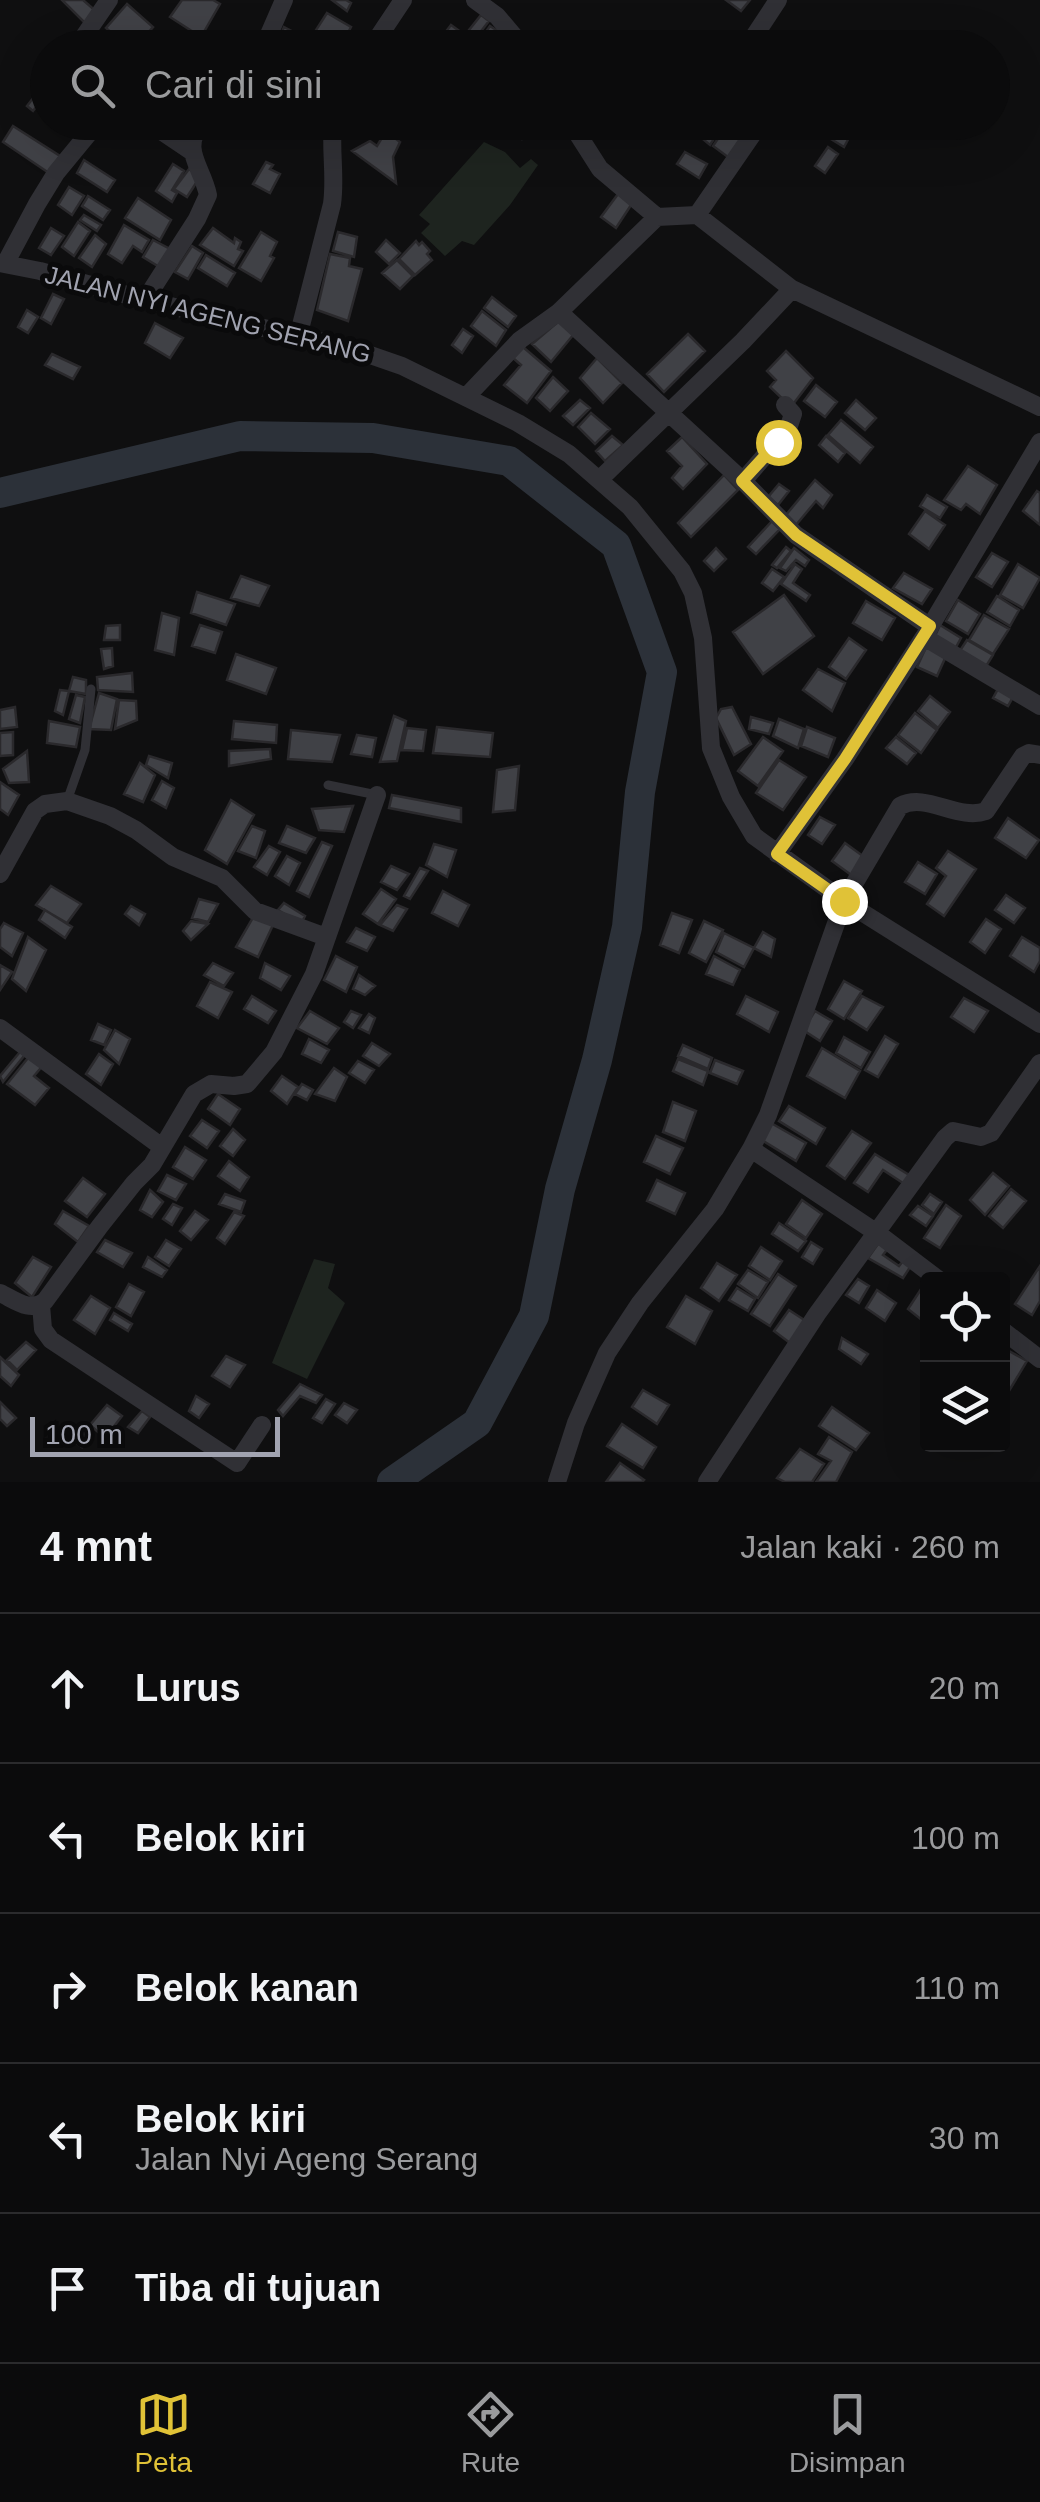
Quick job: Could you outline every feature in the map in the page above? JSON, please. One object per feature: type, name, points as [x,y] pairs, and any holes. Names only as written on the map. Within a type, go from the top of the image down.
[{"type":"street","points":[[88,30],[108,0]]},
{"type":"street","points":[[271,30],[284,0]]},
{"type":"street","points":[[383,30],[404,0]]},
{"type":"street","points":[[475,0],[498,16],[509,30]]},
{"type":"street","points":[[759,30],[778,0]]},
{"type":"street","points":[[3,264],[56,173],[83,140]]},
{"type":"street","points":[[175,140],[191,151]]},
{"type":"street","points":[[145,300],[208,194],[191,151],[192,140]]},
{"type":"street","points":[[298,336],[334,192],[331,140]]},
{"type":"street","points":[[582,140],[600,168],[657,218]]},
{"type":"street","points":[[697,215],[749,140]]},
{"type":"street","points":[[466,397],[520,340],[560,312],[657,218],[697,215],[792,288],[1040,407]]},
{"type":"street","name":"JALAN NYI AGENG SERANG","points":[[3,264],[353,348],[402,366],[545,438],[630,507],[688,582],[703,638],[708,728],[715,758],[731,797],[754,836],[844,901],[1040,1024]]},
{"type":"street","points":[[600,479],[743,341],[792,288]]},
{"type":"street","points":[[560,312],[796,535],[926,632],[1040,706]]},
{"type":"street","points":[[742,481],[792,422],[793,414],[785,405]]},
{"type":"street","points":[[777,854],[845,759],[1040,442]]},
{"type":"street","points":[[557,1482],[576,1422],[607,1353],[640,1303],[715,1209],[751,1149],[768,1115],[844,901],[900,806],[912,800],[965,813],[986,811],[1024,756],[1040,755]]},
{"type":"street","points":[[0,1293],[26,1306],[41,1305],[122,1197],[152,1165],[199,1089],[211,1084],[240,1086],[254,1078],[274,1052],[314,974],[377,796]]},
{"type":"street","points":[[0,874],[35,812],[45,804],[67,801],[110,816],[174,857],[222,878],[255,911],[326,937]]},
{"type":"street","points":[[0,1028],[162,1147]]},
{"type":"street","points":[[707,1482],[817,1314],[945,1138],[953,1131],[980,1137],[991,1133],[1040,1064]]},
{"type":"street","points":[[751,1149],[928,1272]]},
{"type":"street","points":[[41,1305],[42,1329],[51,1340],[237,1462],[262,1424]]},
{"type":"street","points":[[1010,1336],[1040,1359]]},
{"type":"lane","points":[[67,801],[84,750],[91,689]]},
{"type":"lane","points":[[328,785],[377,796]]},
{"type":"shaded area","points":[[484,142],[505,152],[520,168],[531,159],[538,165],[510,205],[474,245],[462,241],[445,256],[421,233],[430,224],[419,215]]},
{"type":"shaded area","points":[[314,1259],[335,1264],[328,1288],[345,1303],[307,1379],[272,1363]]},
{"type":"building","points":[[62,0],[83,0],[98,13],[88,26]]},
{"type":"building","points":[[182,0],[213,0],[220,4],[205,30],[190,30],[170,17]]},
{"type":"building","points":[[332,0],[346,0],[351,3],[347,11]]},
{"type":"building","points":[[726,0],[750,0],[741,11]]},
{"type":"building","points":[[127,4],[153,27],[150,30],[106,28]]},
{"type":"building","points":[[327,13],[351,27],[349,30],[316,30]]},
{"type":"building","points":[[481,15],[489,21],[482,30],[469,30]]},
{"type":"building","points":[[13,126],[60,156],[49,173],[3,142]]},
{"type":"building","points":[[381,140],[400,142],[393,157],[396,183],[352,151],[370,141],[377,146]]},
{"type":"building","points":[[717,140],[746,140],[732,160],[713,146]]},
{"type":"building","points":[[828,147],[838,154],[825,173],[815,166]]},
{"type":"building","points":[[685,152],[707,164],[699,178],[677,164]]},
{"type":"building","points":[[84,160],[115,180],[107,192],[77,173]]},
{"type":"building","points":[[266,162],[280,174],[270,193],[253,184]]},
{"type":"building","points":[[173,164],[184,171],[172,190],[177,193],[172,202],[156,191]]},
{"type":"building","points":[[189,169],[200,177],[187,197],[174,189]]},
{"type":"building","points":[[69,187],[84,196],[72,215],[58,205]]},
{"type":"building","points":[[621,190],[635,199],[616,228],[601,217]]},
{"type":"building","points":[[88,196],[110,210],[103,220],[82,206]]},
{"type":"building","points":[[138,198],[171,220],[160,240],[125,218]]},
{"type":"building","points":[[84,215],[101,225],[97,231],[80,220]]},
{"type":"building","points":[[78,222],[90,231],[74,256],[62,247]]},
{"type":"building","points":[[124,225],[149,240],[142,252],[133,246],[122,263],[108,254]]},
{"type":"building","points":[[51,228],[64,236],[51,255],[39,248]]},
{"type":"building","points":[[213,228],[234,243],[235,238],[241,242],[238,249],[243,251],[234,266],[200,245]]},
{"type":"building","points":[[261,232],[277,242],[270,256],[274,258],[261,281],[239,268]]},
{"type":"building","points":[[338,232],[357,237],[354,257],[333,251]]},
{"type":"building","points":[[95,235],[106,244],[92,267],[79,258]]},
{"type":"building","points":[[153,240],[172,250],[161,268],[143,257]]},
{"type":"building","points":[[386,240],[400,253],[389,264],[376,252]]},
{"type":"building","points":[[416,241],[430,251],[427,254],[432,260],[415,275],[399,259]]},
{"type":"building","points":[[192,246],[203,253],[188,279],[175,272]]},
{"type":"building","points":[[330,254],[350,258],[349,266],[362,269],[348,321],[317,310]]},
{"type":"building","points":[[206,255],[235,273],[227,286],[198,268]]},
{"type":"building","points":[[397,260],[413,276],[400,289],[382,273]]},
{"type":"building","points":[[53,294],[64,299],[51,324],[41,318]]},
{"type":"building","points":[[492,297],[516,316],[508,327],[484,308]]},
{"type":"building","points":[[27,310],[38,317],[28,333],[18,327]]},
{"type":"building","points":[[482,311],[506,330],[496,346],[471,326]]},
{"type":"building","points":[[559,321],[574,334],[551,362],[532,344]]},
{"type":"building","points":[[155,323],[183,338],[170,358],[145,343]]},
{"type":"building","points":[[463,329],[473,336],[462,353],[452,345]]},
{"type":"building","points":[[688,334],[705,351],[664,392],[647,374]]},
{"type":"building","points":[[523,347],[551,371],[527,403],[504,385],[521,365],[513,358]]},
{"type":"building","points":[[786,351],[813,378],[791,407],[770,387],[776,380],[767,371]]},
{"type":"building","points":[[52,354],[80,367],[73,379],[45,365]]},
{"type":"building","points":[[597,358],[622,383],[603,403],[580,378]]},
{"type":"building","points":[[553,377],[568,391],[550,411],[536,398]]},
{"type":"building","points":[[816,385],[837,402],[825,417],[804,401]]},
{"type":"building","points":[[580,400],[590,408],[573,425],[563,416]]},
{"type":"building","points":[[856,400],[876,418],[865,430],[845,413]]},
{"type":"building","points":[[591,413],[610,429],[595,444],[578,427]]},
{"type":"building","points":[[841,420],[873,447],[860,463],[828,435]]},
{"type":"building","points":[[612,436],[623,445],[605,461],[596,451]]},
{"type":"building","points":[[826,436],[845,453],[838,462],[819,445]]},
{"type":"building","points":[[682,437],[707,464],[683,489],[672,478],[682,466],[667,451]]},
{"type":"building","points":[[968,466],[997,485],[980,514],[966,504],[961,510],[944,500]]},
{"type":"building","points":[[724,475],[738,490],[691,537],[678,523]]},
{"type":"building","points":[[815,480],[832,495],[823,508],[816,501],[796,525],[785,516]]},
{"type":"building","points":[[779,484],[789,491],[778,505],[768,497]]},
{"type":"building","points":[[1037,491],[1040,493],[1040,525],[1023,511]]},
{"type":"building","points":[[927,495],[947,507],[940,518],[920,506]]},
{"type":"building","points":[[925,511],[945,525],[929,549],[909,534]]},
{"type":"building","points":[[772,521],[780,529],[756,554],[748,547]]},
{"type":"building","points":[[786,547],[791,551],[777,568],[772,565]]},
{"type":"building","points":[[716,548],[726,559],[714,571],[704,561]]},
{"type":"building","points":[[794,548],[809,560],[805,566],[796,560],[786,571],[780,568]]},
{"type":"building","points":[[992,553],[1008,562],[992,587],[976,577]]},
{"type":"building","points":[[795,564],[802,569],[793,583],[810,595],[806,601],[781,584]]},
{"type":"building","points":[[1018,564],[1040,578],[1023,608],[1000,595]]},
{"type":"building","points":[[772,569],[784,577],[773,591],[762,583]]},
{"type":"building","points":[[904,573],[932,589],[922,604],[893,588]]},
{"type":"building","points":[[241,576],[269,586],[259,606],[231,598]]},
{"type":"building","points":[[197,592],[235,604],[226,625],[191,613]]},
{"type":"building","points":[[784,595],[814,636],[763,674],[733,632]]},
{"type":"building","points":[[997,596],[1019,610],[1010,626],[987,612]]},
{"type":"building","points":[[958,600],[980,614],[968,634],[946,621]]},
{"type":"building","points":[[866,601],[895,618],[882,640],[853,623]]},
{"type":"building","points":[[162,613],[179,618],[174,655],[155,650]]},
{"type":"building","points":[[984,615],[1009,629],[993,654],[969,640]]},
{"type":"building","points":[[120,625],[120,640],[104,640],[106,626]]},
{"type":"building","points":[[200,625],[222,632],[215,653],[192,646]]},
{"type":"building","points":[[940,625],[961,638],[955,649],[934,638]]},
{"type":"building","points":[[849,638],[866,650],[846,679],[829,667]]},
{"type":"building","points":[[967,640],[993,655],[985,668],[959,652]]},
{"type":"building","points":[[927,645],[947,654],[937,676],[917,667]]},
{"type":"building","points":[[112,648],[113,666],[104,669],[101,649]]},
{"type":"building","points":[[236,654],[276,668],[266,694],[227,680]]},
{"type":"building","points":[[818,669],[845,683],[832,711],[803,690]]},
{"type":"building","points":[[132,673],[133,692],[98,690],[97,677]]},
{"type":"building","points":[[73,677],[86,680],[86,694],[69,691]]},
{"type":"building","points":[[998,689],[1013,697],[1008,706],[993,698]]},
{"type":"building","points":[[60,690],[69,691],[63,715],[55,711]]},
{"type":"building","points":[[99,693],[117,699],[111,730],[89,729]]},
{"type":"building","points":[[76,695],[85,697],[80,723],[69,719]]},
{"type":"building","points":[[930,696],[950,712],[938,728],[918,711]]},
{"type":"building","points":[[119,700],[136,701],[137,720],[115,729]]},
{"type":"building","points":[[15,707],[17,727],[0,729],[0,710]]},
{"type":"building","points":[[732,707],[751,744],[734,755],[716,718],[721,709]]},
{"type":"building","points":[[915,713],[937,730],[921,753],[898,735]]},
{"type":"building","points":[[394,716],[406,721],[397,761],[380,762]]},
{"type":"building","points":[[751,717],[773,723],[769,734],[749,729]]},
{"type":"building","points":[[779,719],[804,729],[798,748],[773,736]]},
{"type":"building","points":[[49,721],[80,727],[76,747],[47,743]]},
{"type":"building","points":[[234,721],[277,725],[276,743],[232,739]]},
{"type":"building","points":[[437,727],[493,733],[490,757],[433,753]]},
{"type":"building","points":[[807,727],[835,738],[828,757],[801,746]]},
{"type":"building","points":[[407,728],[426,730],[423,751],[402,750]]},
{"type":"building","points":[[291,730],[340,735],[332,762],[288,759]]},
{"type":"building","points":[[13,732],[13,755],[0,756],[0,733]]},
{"type":"building","points":[[357,735],[376,738],[372,757],[351,754]]},
{"type":"building","points":[[763,737],[783,751],[758,786],[738,771]]},
{"type":"building","points":[[896,737],[916,753],[907,764],[886,748]]},
{"type":"building","points":[[270,749],[271,759],[229,766],[229,751]]},
{"type":"building","points":[[27,751],[29,782],[9,783],[3,769]]},
{"type":"building","points":[[149,756],[172,763],[168,778],[146,765]]},
{"type":"building","points":[[779,760],[806,777],[783,810],[756,793]]},
{"type":"building","points":[[140,763],[155,775],[143,802],[124,794]]},
{"type":"building","points":[[519,766],[515,810],[493,812],[497,770]]},
{"type":"building","points":[[162,781],[174,788],[166,808],[152,800]]},
{"type":"building","points":[[0,782],[19,795],[8,815],[0,809]]},
{"type":"building","points":[[392,795],[461,808],[461,822],[389,808]]},
{"type":"building","points":[[231,800],[254,815],[227,864],[205,850]]},
{"type":"building","points":[[353,806],[344,832],[319,830],[312,809]]},
{"type":"building","points":[[820,817],[835,825],[822,844],[808,835]]},
{"type":"building","points":[[1008,818],[1039,840],[1026,858],[995,838]]},
{"type":"building","points":[[252,826],[265,831],[256,858],[238,851]]},
{"type":"building","points":[[287,826],[315,838],[306,853],[279,843]]},
{"type":"building","points":[[322,842],[332,846],[309,897],[297,891]]},
{"type":"building","points":[[845,843],[867,859],[854,877],[832,861]]},
{"type":"building","points":[[434,844],[456,850],[447,877],[426,865]]},
{"type":"building","points":[[269,846],[280,852],[267,875],[254,867]]},
{"type":"building","points":[[948,851],[976,869],[944,916],[927,904],[946,876],[936,868]]},
{"type":"building","points":[[287,856],[300,863],[289,885],[275,876]]},
{"type":"building","points":[[918,862],[937,874],[925,894],[905,882]]},
{"type":"building","points":[[391,866],[409,874],[397,890],[381,882]]},
{"type":"building","points":[[420,868],[428,871],[410,899],[404,896]]},
{"type":"building","points":[[51,886],[81,904],[67,923],[36,905]]},
{"type":"building","points":[[381,889],[396,899],[378,924],[363,914]]},
{"type":"building","points":[[443,891],[469,905],[458,926],[432,913]]},
{"type":"building","points":[[1006,895],[1025,908],[1014,923],[995,910]]},
{"type":"building","points":[[199,899],[218,904],[208,922],[192,918]]},
{"type":"building","points":[[284,903],[305,916],[301,924],[278,910]]},
{"type":"building","points":[[397,905],[407,909],[393,931],[380,925]]},
{"type":"building","points":[[131,906],[145,914],[139,925],[125,914]]},
{"type":"building","points":[[45,910],[72,927],[65,938],[39,920]]},
{"type":"building","points":[[672,913],[692,920],[679,953],[660,945]]},
{"type":"building","points":[[255,914],[273,925],[258,957],[236,947]]},
{"type":"building","points":[[986,919],[1001,929],[985,953],[970,942]]},
{"type":"building","points":[[191,921],[208,924],[191,940],[183,931]]},
{"type":"building","points":[[704,921],[723,930],[706,962],[689,953]]},
{"type":"building","points":[[4,923],[23,933],[12,956],[0,947]]},
{"type":"building","points":[[356,928],[375,937],[367,951],[347,942]]},
{"type":"building","points":[[763,932],[775,939],[771,957],[754,948]]},
{"type":"building","points":[[724,933],[754,948],[744,967],[716,952]]},
{"type":"building","points":[[28,937],[46,950],[26,991],[12,979]]},
{"type":"building","points":[[1022,937],[1040,948],[1040,961],[1034,972],[1010,956]]},
{"type":"building","points":[[336,956],[357,967],[346,992],[324,980]]},
{"type":"building","points":[[714,956],[740,970],[733,985],[706,974]]},
{"type":"building","points":[[213,963],[233,973],[224,986],[204,975]]},
{"type":"building","points":[[265,963],[290,976],[281,990],[260,978]]},
{"type":"building","points":[[0,965],[12,972],[0,990]]},
{"type":"building","points":[[359,975],[375,986],[365,995],[353,989]]},
{"type":"building","points":[[844,981],[862,991],[844,1019],[828,1009]]},
{"type":"building","points":[[210,982],[232,992],[218,1018],[197,1006]]},
{"type":"building","points":[[252,996],[276,1011],[268,1023],[244,1009]]},
{"type":"building","points":[[746,996],[778,1012],[769,1032],[737,1014]]},
{"type":"building","points":[[862,996],[883,1007],[867,1030],[848,1018]]},
{"type":"building","points":[[964,998],[988,1011],[974,1032],[951,1017]]},
{"type":"building","points":[[310,1011],[339,1028],[327,1044],[297,1028]]},
{"type":"building","points":[[351,1011],[361,1015],[353,1028],[344,1022]]},
{"type":"building","points":[[815,1011],[832,1021],[820,1041],[803,1030]]},
{"type":"building","points":[[369,1014],[375,1018],[369,1033],[359,1028]]},
{"type":"building","points":[[98,1024],[111,1030],[104,1045],[91,1040]]},
{"type":"building","points":[[115,1030],[130,1039],[119,1064],[104,1050]]},
{"type":"building","points":[[885,1036],[898,1044],[878,1077],[865,1070]]},
{"type":"building","points":[[844,1037],[870,1052],[861,1068],[836,1053]]},
{"type":"building","points":[[309,1039],[329,1050],[321,1063],[302,1054]]},
{"type":"building","points":[[372,1043],[390,1054],[379,1066],[363,1056]]},
{"type":"building","points":[[683,1045],[712,1058],[708,1069],[678,1056]]},
{"type":"building","points":[[24,1047],[28,1051],[3,1082],[0,1076]]},
{"type":"building","points":[[822,1048],[860,1071],[845,1098],[807,1076]]},
{"type":"building","points":[[32,1053],[45,1063],[34,1076],[49,1088],[35,1105],[7,1084]]},
{"type":"building","points":[[99,1054],[113,1064],[101,1085],[86,1074]]},
{"type":"building","points":[[678,1059],[708,1071],[703,1085],[673,1071]]},
{"type":"building","points":[[715,1060],[743,1071],[737,1084],[710,1073]]},
{"type":"building","points":[[358,1061],[374,1070],[365,1083],[349,1073]]},
{"type":"building","points":[[334,1068],[347,1077],[335,1101],[315,1094]]},
{"type":"building","points":[[282,1076],[298,1087],[287,1104],[271,1091]]},
{"type":"building","points":[[302,1084],[313,1090],[307,1100],[295,1094]]},
{"type":"building","points":[[218,1094],[240,1109],[230,1125],[208,1109]]},
{"type":"building","points":[[673,1102],[696,1111],[685,1141],[663,1132]]},
{"type":"building","points":[[789,1106],[825,1128],[816,1144],[779,1121]]},
{"type":"building","points":[[202,1120],[219,1131],[207,1148],[190,1136]]},
{"type":"building","points":[[771,1123],[806,1143],[796,1161],[760,1139]]},
{"type":"building","points":[[233,1129],[245,1140],[233,1156],[220,1146]]},
{"type":"building","points":[[852,1131],[871,1143],[845,1179],[827,1166]]},
{"type":"building","points":[[656,1136],[683,1148],[670,1174],[644,1162]]},
{"type":"building","points":[[185,1147],[206,1160],[193,1179],[173,1167]]},
{"type":"building","points":[[875,1154],[914,1178],[909,1187],[883,1170],[868,1192],[854,1183]]},
{"type":"building","points":[[229,1161],[249,1177],[240,1191],[218,1176]]},
{"type":"building","points":[[993,1173],[1009,1186],[985,1215],[970,1200]]},
{"type":"building","points":[[167,1175],[186,1184],[176,1200],[158,1191]]},
{"type":"building","points":[[83,1178],[105,1194],[87,1217],[65,1201]]},
{"type":"building","points":[[657,1180],[685,1193],[675,1214],[647,1201]]},
{"type":"building","points":[[1011,1189],[1026,1201],[1003,1228],[989,1216]]},
{"type":"building","points":[[150,1190],[163,1202],[152,1217],[140,1210]]},
{"type":"building","points":[[225,1194],[245,1201],[241,1212],[219,1204]]},
{"type":"building","points":[[930,1194],[942,1202],[934,1214],[922,1205]]},
{"type":"building","points":[[802,1200],[822,1214],[806,1238],[786,1224]]},
{"type":"building","points":[[173,1204],[182,1208],[172,1225],[163,1219]]},
{"type":"building","points":[[946,1205],[961,1216],[940,1248],[924,1238]]},
{"type":"building","points":[[918,1206],[933,1216],[926,1226],[910,1215]]},
{"type":"building","points":[[63,1211],[89,1226],[78,1242],[55,1224]]},
{"type":"building","points":[[195,1211],[208,1220],[191,1240],[180,1231]]},
{"type":"building","points":[[234,1212],[244,1216],[225,1244],[217,1238]]},
{"type":"building","points":[[779,1223],[806,1241],[798,1251],[772,1234]]},
{"type":"building","points":[[105,1240],[132,1253],[123,1267],[97,1252]]},
{"type":"building","points":[[166,1240],[181,1249],[169,1266],[155,1257]]},
{"type":"building","points":[[880,1241],[889,1247],[883,1255],[899,1266],[906,1257],[914,1261],[903,1278],[868,1258]]},
{"type":"building","points":[[811,1242],[822,1249],[813,1264],[802,1257]]},
{"type":"building","points":[[761,1247],[782,1261],[770,1280],[749,1266]]},
{"type":"building","points":[[33,1257],[51,1267],[32,1297],[15,1283]]},
{"type":"building","points":[[148,1257],[167,1270],[162,1277],[143,1267]]},
{"type":"building","points":[[717,1263],[737,1275],[719,1301],[701,1288]]},
{"type":"building","points":[[1040,1266],[1040,1301],[1032,1315],[1015,1304]]},
{"type":"building","points":[[748,1270],[768,1282],[758,1298],[738,1284]]},
{"type":"building","points":[[778,1274],[796,1286],[770,1326],[751,1314]]},
{"type":"building","points":[[858,1279],[869,1286],[859,1303],[846,1295]]},
{"type":"building","points":[[129,1284],[144,1292],[131,1316],[116,1307]]},
{"type":"building","points":[[737,1288],[755,1299],[748,1311],[729,1300]]},
{"type":"building","points":[[877,1290],[896,1303],[885,1321],[866,1308]]},
{"type":"building","points":[[920,1291],[920,1319],[908,1309]]},
{"type":"building","points":[[91,1296],[110,1308],[95,1334],[74,1320]]},
{"type":"building","points":[[686,1296],[712,1311],[695,1344],[667,1327]]},
{"type":"building","points":[[789,1310],[809,1323],[794,1346],[774,1331]]},
{"type":"building","points":[[114,1313],[132,1324],[128,1331],[110,1320]]},
{"type":"building","points":[[842,1338],[868,1354],[861,1364],[839,1349]]},
{"type":"building","points":[[26,1342],[36,1350],[17,1370],[7,1360]]},
{"type":"building","points":[[1010,1352],[1027,1361],[1010,1389]]},
{"type":"building","points":[[226,1356],[245,1365],[230,1387],[212,1376]]},
{"type":"building","points":[[0,1357],[19,1375],[11,1386],[0,1376]]},
{"type":"building","points":[[300,1384],[322,1395],[316,1403],[300,1396],[283,1416],[278,1410]]},
{"type":"building","points":[[643,1390],[669,1405],[657,1424],[632,1407]]},
{"type":"building","points":[[196,1396],[209,1404],[199,1418],[189,1411]]},
{"type":"building","points":[[326,1399],[335,1404],[322,1423],[313,1418]]},
{"type":"building","points":[[0,1402],[16,1418],[7,1426],[0,1419]]},
{"type":"building","points":[[344,1403],[357,1410],[347,1423],[335,1415]]},
{"type":"building","points":[[107,1405],[122,1416],[105,1438],[90,1425]]},
{"type":"building","points":[[832,1407],[869,1433],[856,1450],[819,1426]]},
{"type":"building","points":[[142,1411],[150,1417],[138,1433],[128,1427]]},
{"type":"building","points":[[622,1424],[656,1447],[643,1468],[607,1446]]},
{"type":"building","points":[[81,1425],[92,1434],[82,1447],[71,1440]]},
{"type":"building","points":[[829,1437],[852,1452],[836,1482],[816,1482],[831,1461],[818,1454]]},
{"type":"building","points":[[800,1449],[824,1464],[812,1482],[785,1482],[777,1478]]},
{"type":"building","points":[[620,1463],[644,1480],[606,1482]]},
{"type":"waterway","points":[[0,493],[240,436],[373,438],[509,461],[616,545],[662,672],[640,792],[627,927],[597,1060],[560,1189],[534,1316],[477,1423],[392,1482]]},
{"type":"route","points":[[778,442],[742,481],[796,535],[930,626],[845,759],[777,854],[844,901]]}]
